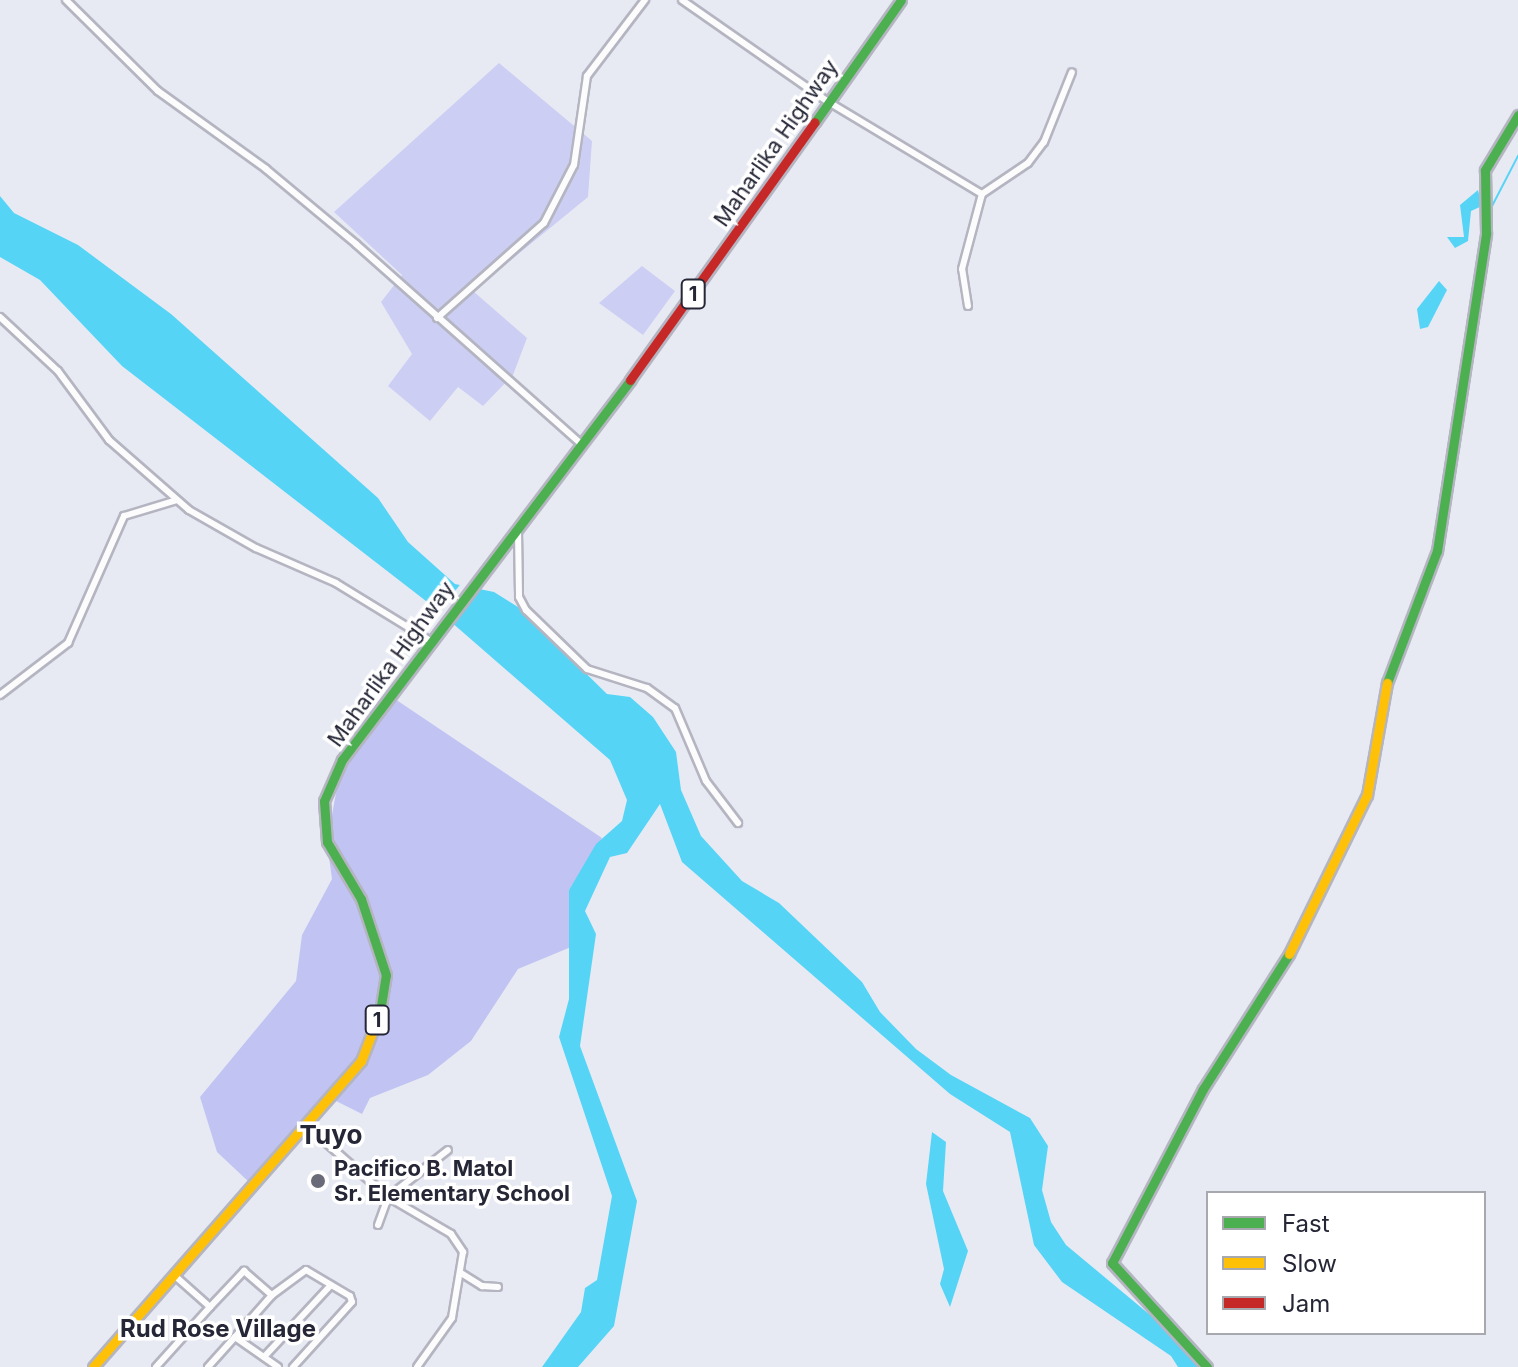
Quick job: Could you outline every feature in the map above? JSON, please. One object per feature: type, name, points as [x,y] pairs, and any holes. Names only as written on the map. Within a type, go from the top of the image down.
[{"type":"main road","name":"Maharlika Highway","points":[[93,1367],[308,1127],[361,1061],[381,1009],[386,975],[361,899],[327,842],[324,801],[342,760],[429,640],[669,328],[901,0]]},
{"type":"main road","points":[[1207,1367],[1112,1263],[1203,1089],[1286,960],[1367,795],[1388,679],[1437,551],[1486,233],[1485,170],[1518,115]]},
{"type":"street","points":[[66,0],[158,91],[266,169],[580,443]]},
{"type":"street","points":[[437,318],[544,223],[574,165],[587,76],[645,0]]},
{"type":"street","points":[[682,0],[827,101],[982,194]]},
{"type":"street","points":[[968,306],[962,269],[982,194],[1028,163],[1044,142],[1072,72]]},
{"type":"street","points":[[0,317],[58,371],[109,440],[177,500],[256,548],[336,583],[429,640]]},
{"type":"street","points":[[0,695],[68,643],[124,516],[177,500]]},
{"type":"street","points":[[518,523],[518,586],[526,610],[587,669],[647,688],[675,708],[706,781],[738,823]]},
{"type":"street","points":[[308,1127],[388,1197],[451,1234],[463,1252],[452,1318],[417,1367]]},
{"type":"street","points":[[378,1225],[388,1197],[448,1150]]},
{"type":"street","points":[[208,1367],[272,1295],[306,1270],[352,1302],[293,1367]]},
{"type":"street","points":[[156,1367],[244,1271],[272,1295]]},
{"type":"street","points":[[461,1273],[482,1286],[498,1287]]},
{"type":"street","points":[[174,1275],[210,1307]]},
{"type":"street","points":[[264,1357],[331,1285]]},
{"type":"street","points":[[235,1337],[278,1367]]},
{"type":"shaded area","points":[[499,63],[592,141],[588,197],[473,291],[527,338],[513,375],[483,406],[458,387],[430,421],[388,386],[412,354],[381,302],[402,275],[334,212]]},
{"type":"shaded area","points":[[1478,190],[1482,206],[1471,211],[1468,241],[1455,248],[1447,237],[1464,237],[1460,205]]},
{"type":"shaded area","points":[[0,196],[14,213],[78,245],[171,314],[378,498],[408,542],[455,584],[494,592],[518,607],[607,694],[630,697],[653,717],[676,752],[681,790],[701,836],[742,881],[779,903],[862,982],[880,1012],[916,1049],[951,1075],[1030,1118],[1048,1146],[1042,1190],[1051,1222],[1066,1245],[1185,1344],[1199,1367],[1178,1367],[1171,1356],[1062,1282],[1034,1245],[1010,1132],[950,1094],[682,862],[660,804],[627,853],[610,857],[585,911],[596,934],[580,1046],[637,1201],[614,1326],[578,1367],[542,1367],[581,1312],[585,1288],[597,1280],[612,1196],[559,1037],[569,999],[569,890],[596,844],[622,821],[627,800],[610,760],[435,608],[122,366],[40,280],[0,257]]},
{"type":"shaded area","points":[[642,266],[675,291],[643,335],[599,303]]},
{"type":"shaded area","points":[[1439,281],[1447,290],[1428,327],[1420,329],[1417,309]]},
{"type":"shaded area","points":[[389,695],[602,838],[569,890],[571,947],[518,969],[471,1041],[428,1075],[370,1098],[362,1114],[332,1099],[250,1183],[217,1152],[200,1097],[296,981],[302,935],[332,879],[327,842],[342,760]]},
{"type":"shaded area","points":[[932,1132],[946,1142],[943,1191],[968,1251],[950,1307],[940,1284],[944,1269],[926,1184]]},
{"type":"pier","points":[[463,581],[482,585],[443,622],[436,615]]},
{"type":"waterway","points":[[1491,208],[1518,156]]},
{"type":"traffic: fast","points":[[815,122],[901,0]]},
{"type":"traffic: fast","points":[[1387,683],[1437,551],[1486,233],[1485,170],[1518,115]]},
{"type":"traffic: fast","points":[[380,1012],[386,975],[361,899],[327,842],[324,801],[342,760],[630,380]]},
{"type":"traffic: fast","points":[[1207,1367],[1112,1263],[1203,1089],[1289,954]]},
{"type":"traffic: slow","points":[[1289,954],[1367,795],[1387,683]]},
{"type":"traffic: slow","points":[[93,1367],[361,1061],[380,1012]]},
{"type":"traffic: jam","points":[[630,380],[815,122]]},
{"type":"place","name":"Pacifico B. Matol Sr. Elementary School","points":[[318,1181]]},
{"type":"district","name":"Tuyo","points":[[331,1135]]},
{"type":"district","name":"Rud Rose Village","points":[[218,1329]]}]
